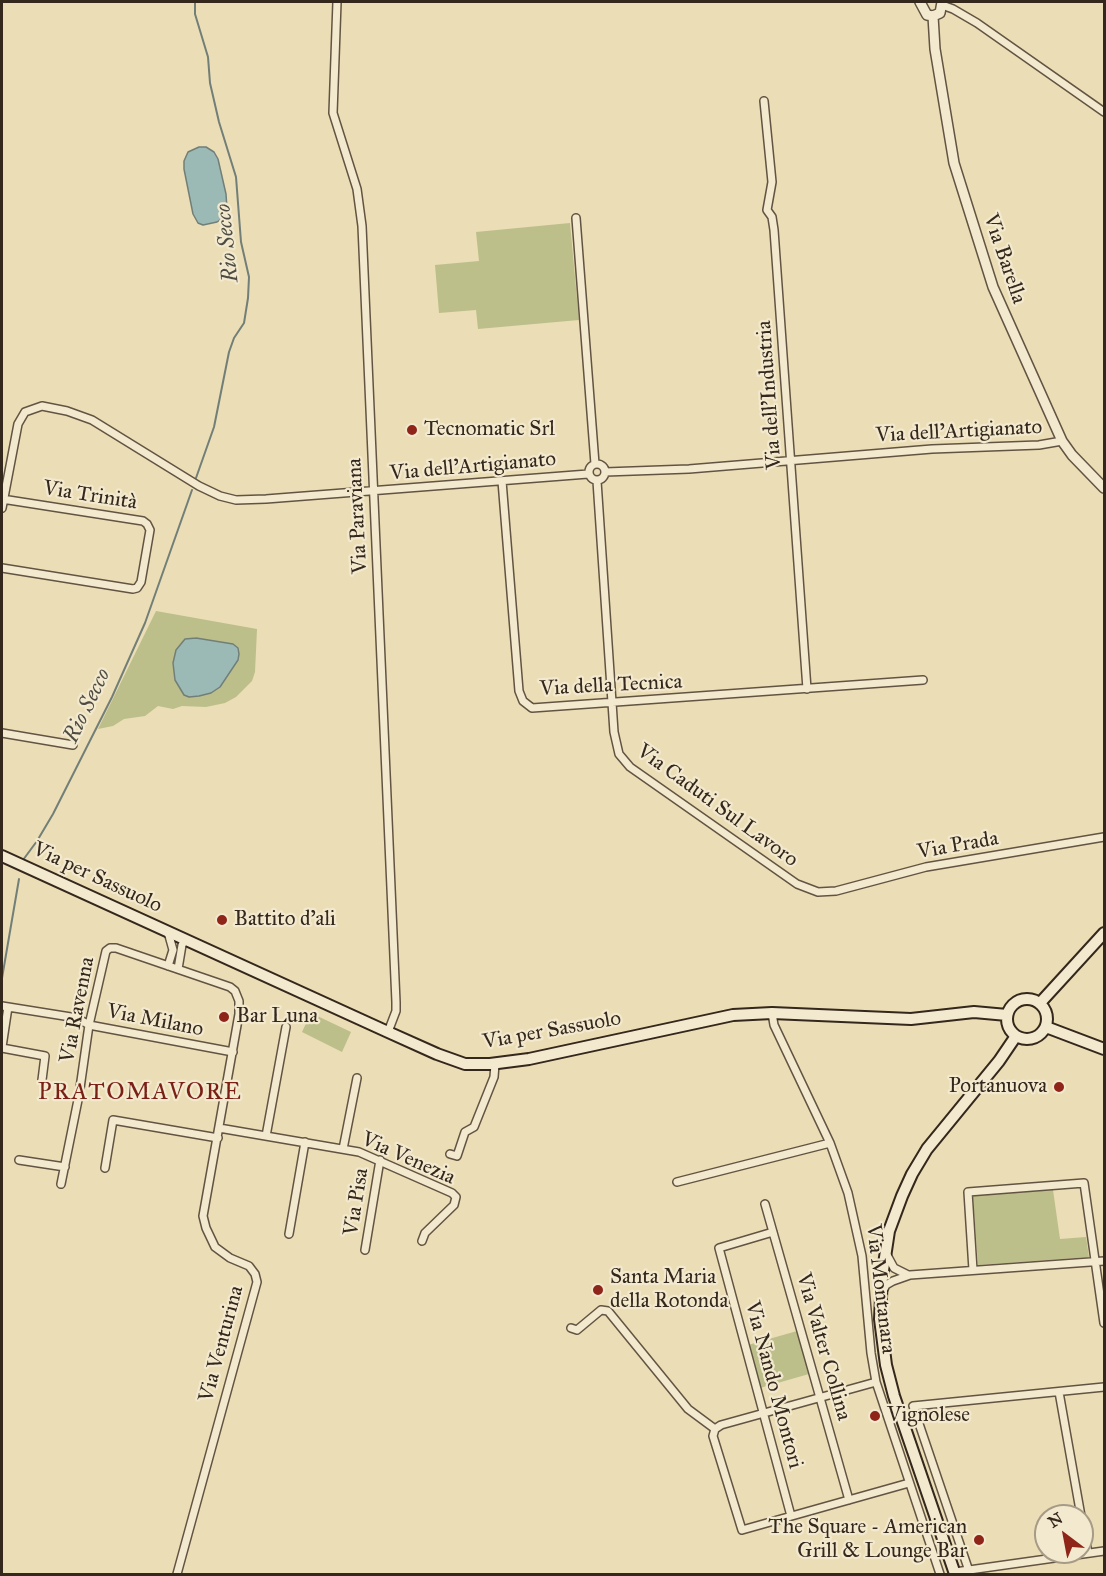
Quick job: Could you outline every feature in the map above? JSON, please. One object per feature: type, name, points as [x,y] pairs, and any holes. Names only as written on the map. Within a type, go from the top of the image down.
[{"type":"main road","name":"Via per Sassuolo","points":[[2,856],[388,1032],[465,1064],[495,1064],[529,1059],[733,1015],[772,1013],[911,1019],[974,1012],[1007,1015]]},
{"type":"main road","points":[[1040,1003],[1104,933]]},
{"type":"main road","points":[[1023,999],[1040,1003],[1047,1017],[1046,1027],[1033,1039],[1021,1039],[1016,1036],[1007,1025],[1007,1015],[1012,1005],[1023,999]]},
{"type":"main road","points":[[1046,1027],[1104,1048]]},
{"type":"main road","points":[[955,1573],[889,1379],[882,1344],[879,1302],[886,1244],[902,1196],[927,1149],[999,1061],[1016,1036]]},
{"type":"street","name":"Via Paraviana","points":[[337,2],[333,113],[357,189],[362,226],[396,1002],[396,1011],[388,1032]]},
{"type":"street","points":[[920,2],[927,15],[933,16],[940,13],[942,3],[953,9],[1104,112]]},
{"type":"street","name":"Via Barella","points":[[933,16],[935,50],[952,153],[977,240],[1001,307],[1062,441],[1104,488]]},
{"type":"street","name":"Via dell’Industria","points":[[764,101],[772,182],[767,210],[772,217],[774,230],[807,689]]},
{"type":"street","points":[[576,218],[595,464]]},
{"type":"street","name":"Via dell'Artigianato","points":[[2,499],[15,432],[20,418],[26,412],[42,406],[67,411],[92,420],[199,486],[225,497],[257,500],[588,474]]},
{"type":"street","name":"Via dell'Artigianato","points":[[605,472],[688,469],[791,459],[932,449],[1039,445],[1062,441]]},
{"type":"street","points":[[595,464],[602,466],[605,472],[602,479],[597,481],[592,480],[588,474],[589,469],[595,464]]},
{"type":"street","name":"Via della Tecnica","points":[[502,481],[520,696],[527,705],[539,709],[924,680]]},
{"type":"street","name":"Via Caduti Sul Lavoro","points":[[597,481],[615,741],[619,754],[630,767],[797,884],[818,891]]},
{"type":"street","points":[[2,499],[2,508]]},
{"type":"street","name":"Via Trinità","points":[[2,499],[142,521],[150,530],[141,582],[133,589],[2,568]]},
{"type":"street","points":[[2,733],[73,745]]},
{"type":"street","name":"Via Prada","points":[[818,891],[836,891],[926,867],[1104,837]]},
{"type":"street","points":[[168,932],[174,950]]},
{"type":"street","points":[[168,966],[174,950],[187,941]]},
{"type":"street","points":[[178,969],[182,945],[187,941]]},
{"type":"street","name":"Via Venturina","points":[[108,949],[116,948],[230,987],[235,991],[239,1007],[203,1216],[215,1247],[230,1258],[249,1266],[255,1274],[256,1282],[177,1575]]},
{"type":"street","name":"Via Ravenna","points":[[61,1184],[79,1095],[89,1025],[104,954],[108,949]]},
{"type":"street","points":[[5,1006],[2,1047],[45,1056],[42,1080]]},
{"type":"street","name":"Via Milano","points":[[5,1006],[76,1018],[89,1025],[233,1052]]},
{"type":"street","name":"Via Montanara","points":[[772,1013],[774,1025],[830,1143],[844,1180],[858,1230],[876,1382],[940,1575]]},
{"type":"street","points":[[266,1136],[286,1027]]},
{"type":"street","points":[[450,1154],[457,1156],[465,1132],[474,1127],[494,1077],[495,1064]]},
{"type":"street","points":[[343,1149],[357,1078]]},
{"type":"street","points":[[105,1168],[113,1120],[218,1138]]},
{"type":"street","name":"Via Venezia","points":[[219,1128],[359,1152],[452,1193],[456,1197],[454,1205],[425,1233],[422,1241]]},
{"type":"street","points":[[289,1234],[306,1142]]},
{"type":"street","points":[[677,1182],[830,1143]]},
{"type":"street","points":[[19,1160],[65,1167]]},
{"type":"street","name":"Via Pisa","points":[[365,1250],[380,1160]]},
{"type":"street","points":[[973,1270],[968,1192],[1084,1183],[1100,1261],[1104,1323]]},
{"type":"street","name":"Via Valter Collina","points":[[765,1204],[849,1500]]},
{"type":"street","name":"Via Nando Montori","points":[[773,1232],[719,1248],[791,1516]]},
{"type":"street","points":[[886,1244],[886,1254],[894,1268],[910,1275]]},
{"type":"street","points":[[879,1302],[886,1285],[910,1275],[1100,1261]]},
{"type":"street","points":[[571,1328],[577,1330],[601,1310],[608,1311],[688,1409],[714,1429]]},
{"type":"street","points":[[714,1429],[721,1425],[764,1415],[876,1382]]},
{"type":"street","points":[[969,1573],[913,1406],[1104,1387]]},
{"type":"street","points":[[1059,1392],[1079,1504]]},
{"type":"street","points":[[714,1429],[713,1436],[741,1530],[909,1483]]},
{"type":"street","points":[[955,1573],[969,1573],[1034,1562]]},
{"type":"green space","points":[[570,223],[579,320],[478,329],[476,310],[439,313],[435,265],[479,261],[476,232]]},
{"type":"green space","points":[[156,611],[257,629],[255,672],[252,681],[236,697],[225,703],[206,707],[182,706],[173,709],[158,706],[145,716],[124,719],[113,726],[98,729]]},
{"type":"green space","points":[[311,1013],[351,1032],[342,1052],[302,1032]]},
{"type":"green space","points":[[1053,1190],[1060,1239],[1086,1237],[1089,1257],[978,1265],[973,1196]]},
{"type":"green space","points":[[797,1331],[809,1374],[760,1388],[748,1345]]},
{"type":"water","points":[[199,147],[206,147],[214,152],[218,159],[227,209],[224,217],[217,222],[203,225],[198,223],[193,214],[184,169],[184,161],[188,152]]},
{"type":"water","points":[[196,638],[233,644],[238,648],[239,654],[238,660],[220,687],[211,693],[189,697],[184,695],[175,680],[173,663],[176,650],[185,639]]},
{"type":"waterway","name":"Rio Secco","points":[[195,2],[195,14],[208,57],[210,83],[219,122],[236,177],[241,242],[249,277],[244,323],[234,338],[229,352],[214,427],[196,478]]},
{"type":"waterway","name":"Rio Secco","points":[[23,860],[53,814],[112,697],[145,623],[192,490]]},
{"type":"waterway","name":"Rio Secco","points":[[2,978],[19,879]]},
{"type":"place","name":"Tecnomatic Srl","points":[[412,430]]},
{"type":"place","name":"Battito d'ali","points":[[222,920]]},
{"type":"place","name":"Bar Luna","points":[[224,1017]]},
{"type":"place","name":"Portanuova","points":[[1059,1087]]},
{"type":"place","name":"Santa Maria della Rotonda","points":[[598,1290]]},
{"type":"place","name":"Vignolese","points":[[875,1416]]},
{"type":"place","name":"The Square - American Grill & Lounge Bar","points":[[979,1540]]},
{"type":"district","name":"PRATOMAVORE","points":[[140,1093]]}]
